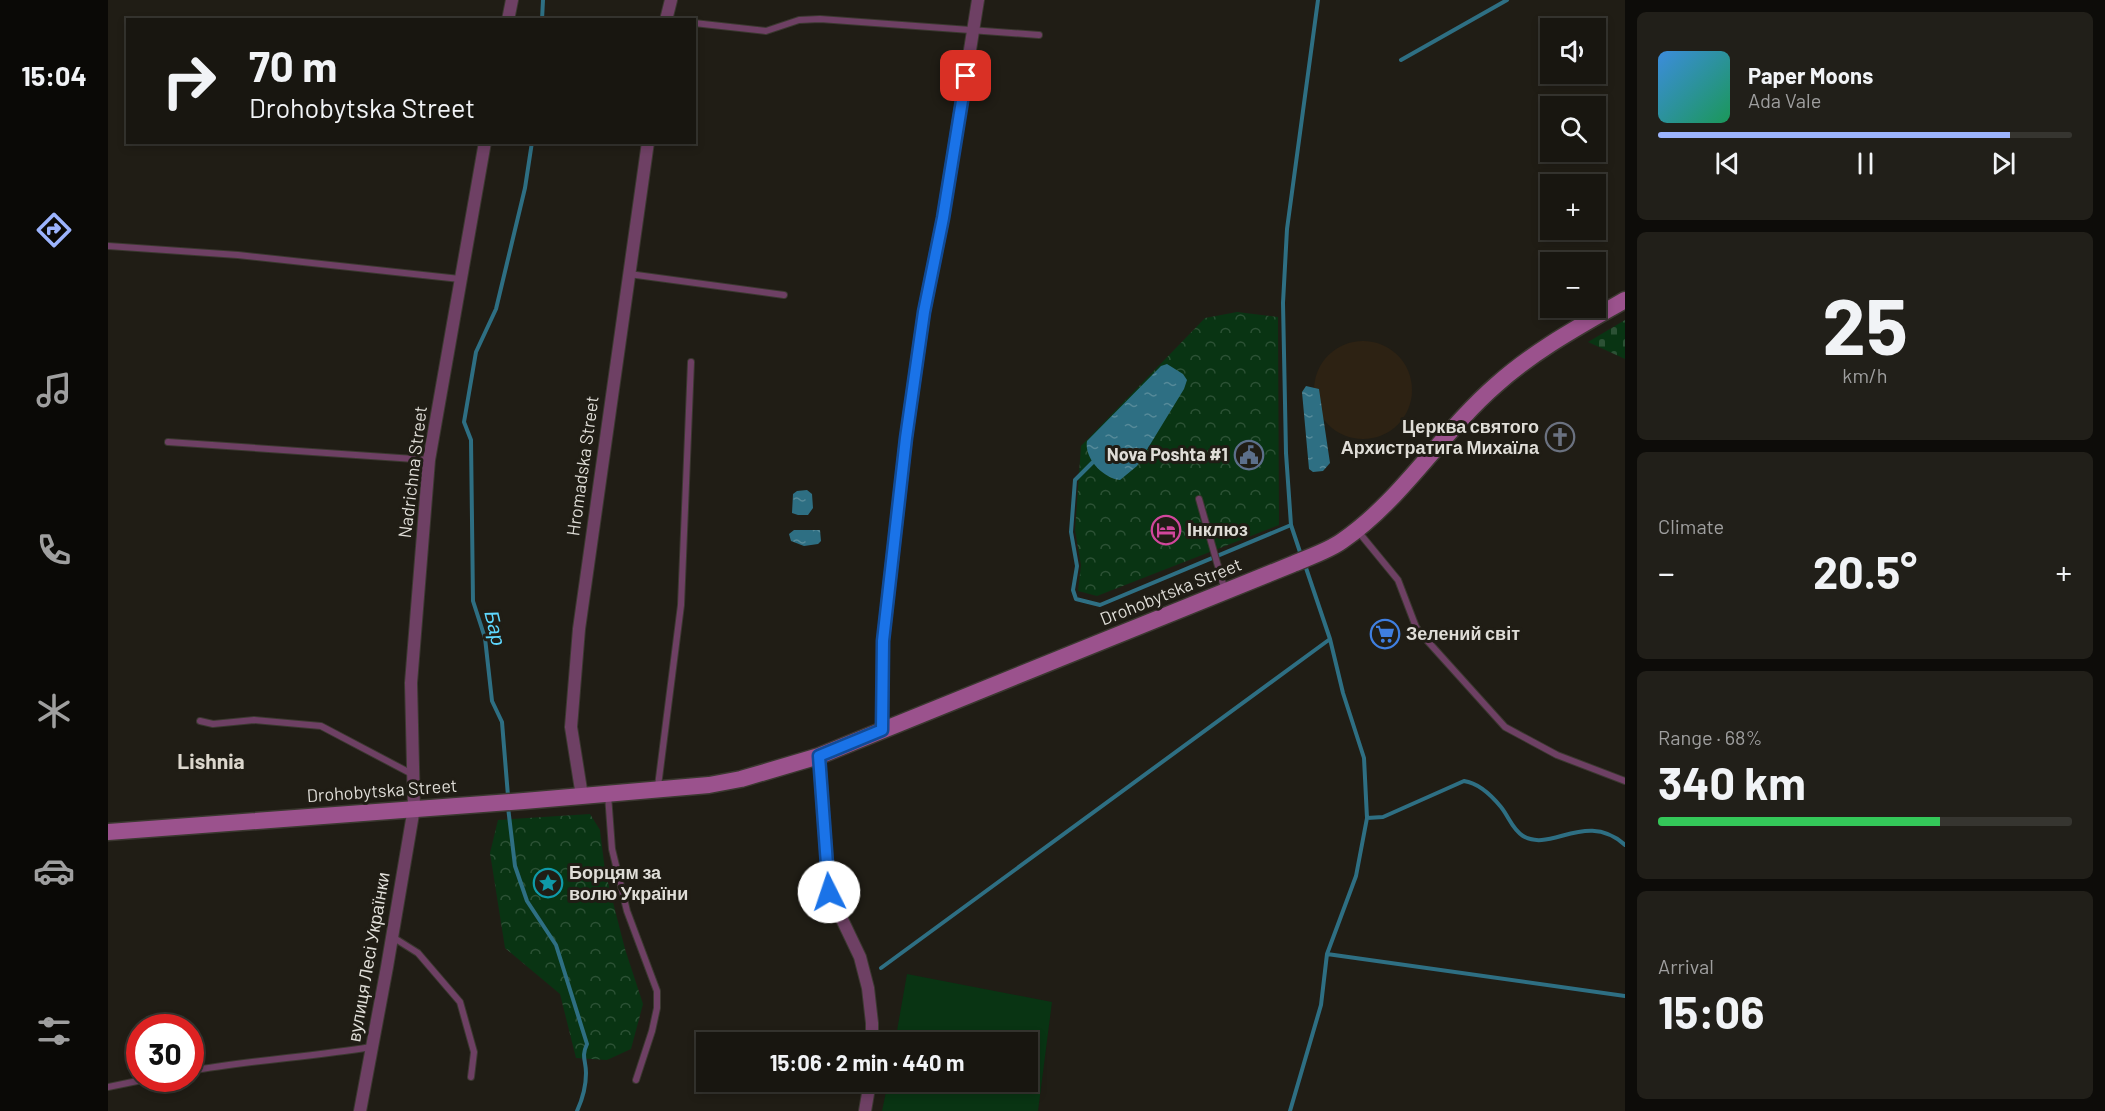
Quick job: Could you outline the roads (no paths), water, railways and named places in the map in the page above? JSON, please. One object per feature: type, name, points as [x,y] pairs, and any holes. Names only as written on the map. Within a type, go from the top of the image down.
[{"type":"main road","name":"Drohobytska Street","points":[[108,831],[658,790],[741,779],[819,756],[1293,564],[1340,542],[1357,530],[1421,467],[1494,386],[1547,346],[1625,300]]},
{"type":"street","points":[[508,18],[512,0]]},
{"type":"street","points":[[667,18],[671,0]]},
{"type":"street","points":[[882,730],[883,641],[906,438],[924,312],[943,218],[978,0]]},
{"type":"street","name":"Nadrichna Street","points":[[414,808],[411,683],[429,460],[485,144]]},
{"type":"street","name":"Hromadska Street","points":[[582,796],[571,726],[579,629],[648,144]]},
{"type":"street","points":[[819,756],[829,892],[860,957],[872,1032]]},
{"type":"street","name":"вулиця Лесі Українки","points":[[360,1111],[414,808]]},
{"type":"street","points":[[865,1111],[868,1092]]},
{"type":"lane","points":[[696,23],[766,31],[800,20],[820,19],[974,28],[1039,35]]},
{"type":"lane","points":[[108,246],[238,255],[460,279]]},
{"type":"lane","points":[[628,274],[784,295]]},
{"type":"lane","points":[[658,790],[681,605],[691,362]]},
{"type":"lane","points":[[168,442],[429,460]]},
{"type":"lane","points":[[1199,499],[1226,591]]},
{"type":"lane","points":[[1357,530],[1398,580],[1416,627],[1505,727],[1557,754],[1625,781]]},
{"type":"lane","points":[[200,721],[213,724],[254,720],[321,726],[413,774]]},
{"type":"lane","points":[[608,794],[612,849],[627,911],[657,991],[657,1008],[652,1031],[636,1080]]},
{"type":"lane","points":[[391,936],[418,953],[460,1002],[474,1052],[471,1077]]},
{"type":"lane","points":[[204,1069],[319,1056],[372,1047]]},
{"type":"lane","points":[[108,1087],[126,1083]]},
{"type":"water","points":[[1167,364],[1183,374],[1187,380],[1184,389],[1137,466],[1120,480],[1107,475],[1092,460],[1087,441],[1161,366]]},
{"type":"water","points":[[1306,386],[1319,389],[1330,463],[1323,471],[1313,472],[1309,469],[1302,392]]},
{"type":"water","points":[[807,490],[812,494],[813,508],[808,515],[792,513],[793,494]]},
{"type":"water","points":[[794,530],[820,530],[821,541],[818,544],[804,546],[791,541],[789,534]]},
{"type":"waterway","name":"Бар","points":[[542,18],[543,0]]},
{"type":"waterway","points":[[1301,555],[1291,525],[1286,453],[1283,303],[1287,229],[1318,0]]},
{"type":"waterway","points":[[1401,60],[1507,0]]},
{"type":"waterway","name":"Бар","points":[[508,796],[502,722],[492,701],[485,638],[473,601],[471,440],[464,422],[476,352],[496,309],[525,188],[532,144]]},
{"type":"waterway","points":[[1093,462],[1075,480],[1071,532],[1077,566],[1073,590],[1076,599],[1100,605],[1291,525]]},
{"type":"waterway","points":[[1290,1111],[1321,1005],[1327,954],[1356,876],[1367,818],[1364,758],[1343,693],[1330,639],[1305,565]]},
{"type":"waterway","points":[[881,968],[1330,639]]},
{"type":"waterway","points":[[1367,818],[1383,817],[1464,781],[1474,784],[1489,794],[1523,836],[1534,840],[1545,840],[1583,831],[1597,831],[1611,835],[1625,845]]},
{"type":"waterway","name":"Бар","points":[[508,807],[515,866],[527,901],[556,945],[587,1044],[584,1055],[585,1088],[577,1111]]},
{"type":"waterway","points":[[1327,954],[1625,996]]},
{"type":"place","name":"Церква святого Архистратига Михаїла","points":[[1560,437]]},
{"type":"place","name":"Nova Poshta #1","points":[[1249,455]]},
{"type":"place","name":"Інклюз","points":[[1166,530]]},
{"type":"place","name":"Зелений світ","points":[[1385,634]]},
{"type":"place","name":"Борцям за волю України","points":[[548,883]]},
{"type":"district","name":"Lishnia","points":[[211,762]]}]
